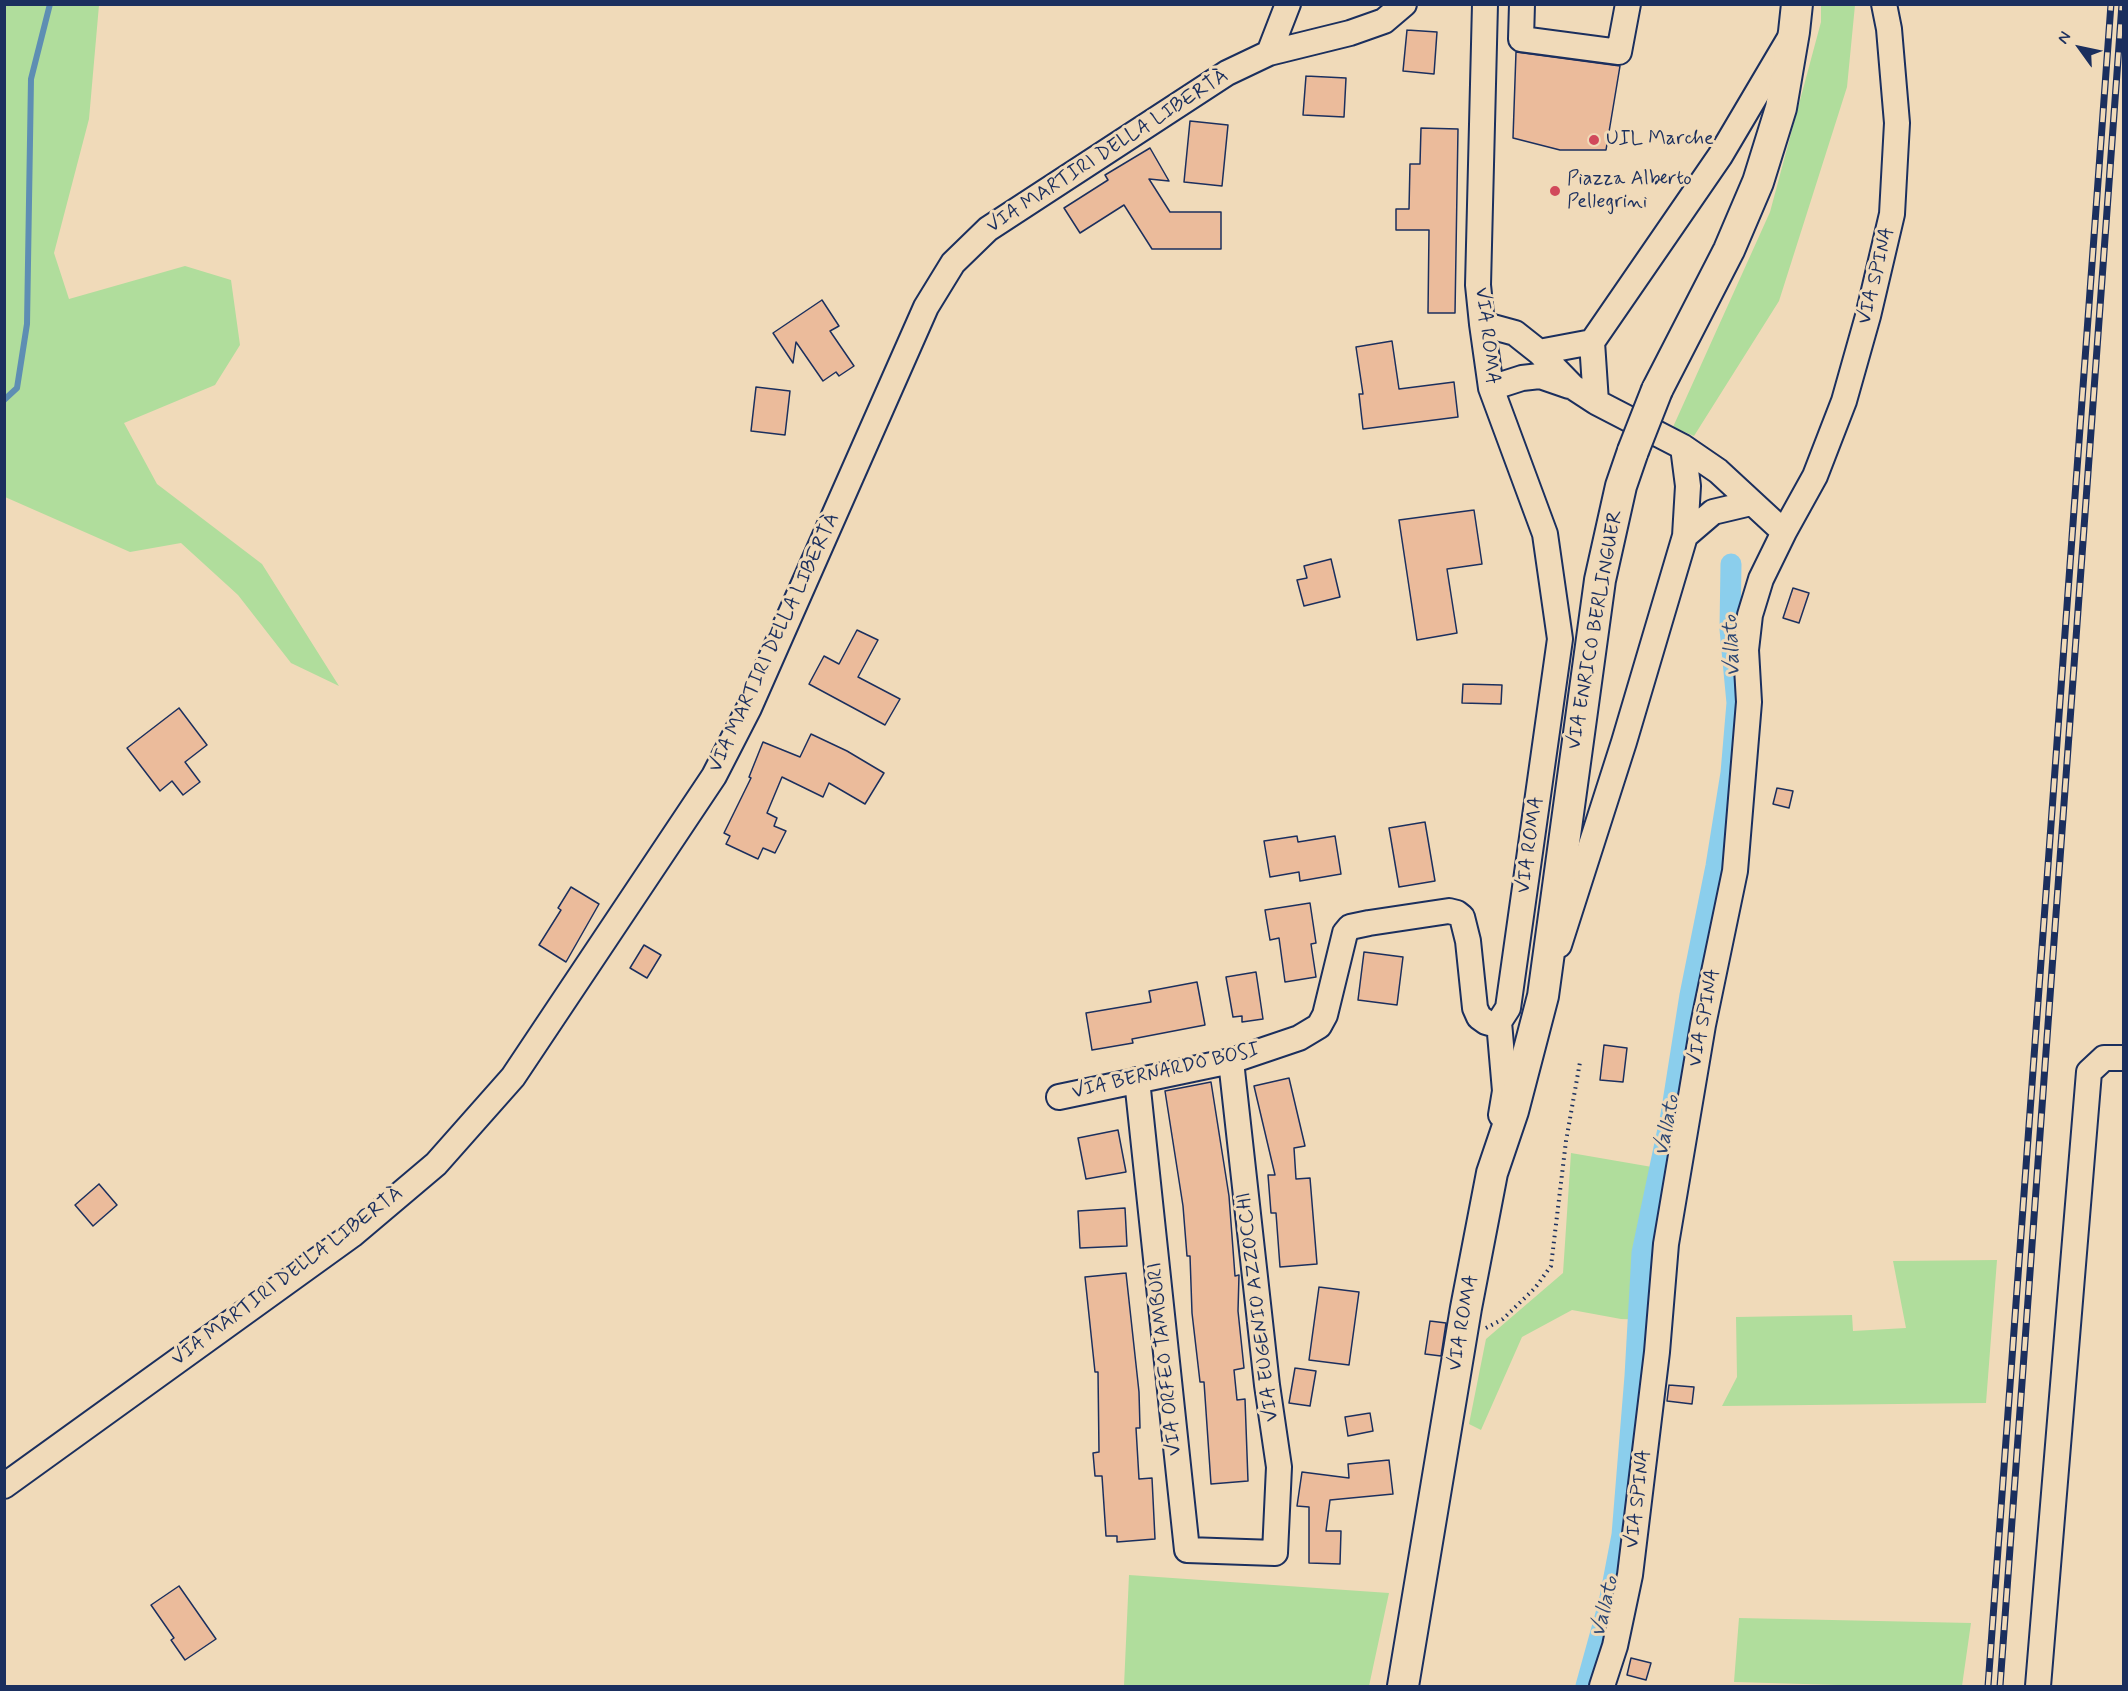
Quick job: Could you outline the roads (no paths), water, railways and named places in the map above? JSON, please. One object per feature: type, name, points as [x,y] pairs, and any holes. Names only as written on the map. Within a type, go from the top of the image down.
[{"type":"main road","name":"VIA ENRICO BERLINGUER","points":[[1492,1173],[1513,1112],[1543,996],[1600,580],[1621,486],[1657,390],[1729,250],[1758,182],[1781,108],[1796,18]]},
{"type":"main road","name":"VIA ROMA","points":[[1403,1686],[1462,1334],[1492,1173]]},
{"type":"street","points":[[1269,53],[1288,4]]},
{"type":"street","name":"VIA MARTIRI DELLA LIBERTÀ","points":[[4,1486],[352,1235],[436,1164],[519,1068],[714,776],[749,708],[926,307],[953,263],[988,229],[1227,73],[1269,53],[1350,33],[1384,21],[1404,4]]},
{"type":"street","name":"VIA ROMA","points":[[1485,4],[1478,285],[1482,324],[1491,388],[1545,534],[1560,639],[1508,1008],[1505,1016],[1499,1022],[1505,1091],[1492,1173]]},
{"type":"street","points":[[1522,4],[1521,39],[1619,52],[1628,4]]},
{"type":"street","name":"VIA SPINA","points":[[1602,1686],[1615,1646],[1630,1575],[1657,1352],[1666,1244],[1703,1025],[1735,871],[1749,702],[1746,650],[1750,615],[1761,579],[1815,476],[1844,401],[1868,316],[1892,214],[1897,123],[1889,29],[1884,4]]},
{"type":"street","points":[[1596,402],[1592,342],[1720,156],[1796,18]]},
{"type":"street","points":[[1482,324],[1515,333],[1539,352],[1573,387],[1596,402],[1683,447],[1718,471],[1784,532]]},
{"type":"street","points":[[1539,352],[1592,342]]},
{"type":"street","points":[[1491,388],[1522,378],[1540,376],[1573,387]]},
{"type":"street","points":[[1543,996],[1624,742],[1685,536],[1688,486],[1683,447]]},
{"type":"street","points":[[1685,536],[1713,512],[1751,503]]},
{"type":"street","name":"VIA BERNARDO BOSI","points":[[1059,1096],[1232,1061],[1299,1038],[1319,1026],[1325,1015],[1341,944],[1350,927],[1449,911],[1456,912],[1465,924],[1475,1008],[1479,1017],[1486,1022],[1493,1024],[1499,1022]]},
{"type":"street","points":[[2038,1686],[2089,1072],[2103,1058],[2124,1058]]},
{"type":"street","name":"VIA EUGENIO AZZOCCHI","points":[[1232,1061],[1267,1385],[1279,1467],[1275,1553]]},
{"type":"street","name":"VIA ORFEO TAMBURI","points":[[1137,1080],[1187,1550],[1275,1553]]},
{"type":"waterway","points":[[4,400],[17,388],[27,324],[31,79],[50,4]]},
{"type":"waterway","name":"Vallato","points":[[1586,1686],[1609,1603],[1622,1535],[1642,1253],[1671,1115],[1690,995],[1716,866],[1731,773],[1737,703],[1730,629],[1731,564]]},
{"type":"railway","points":[[1988,1686],[2111,4]]},
{"type":"railway","points":[[2000,1686],[2122,4]]},
{"type":"place","name":"UIL Marche","points":[[1594,140]]},
{"type":"place","name":"Piazza Alberto Pellegrini","points":[[1555,191]]}]
